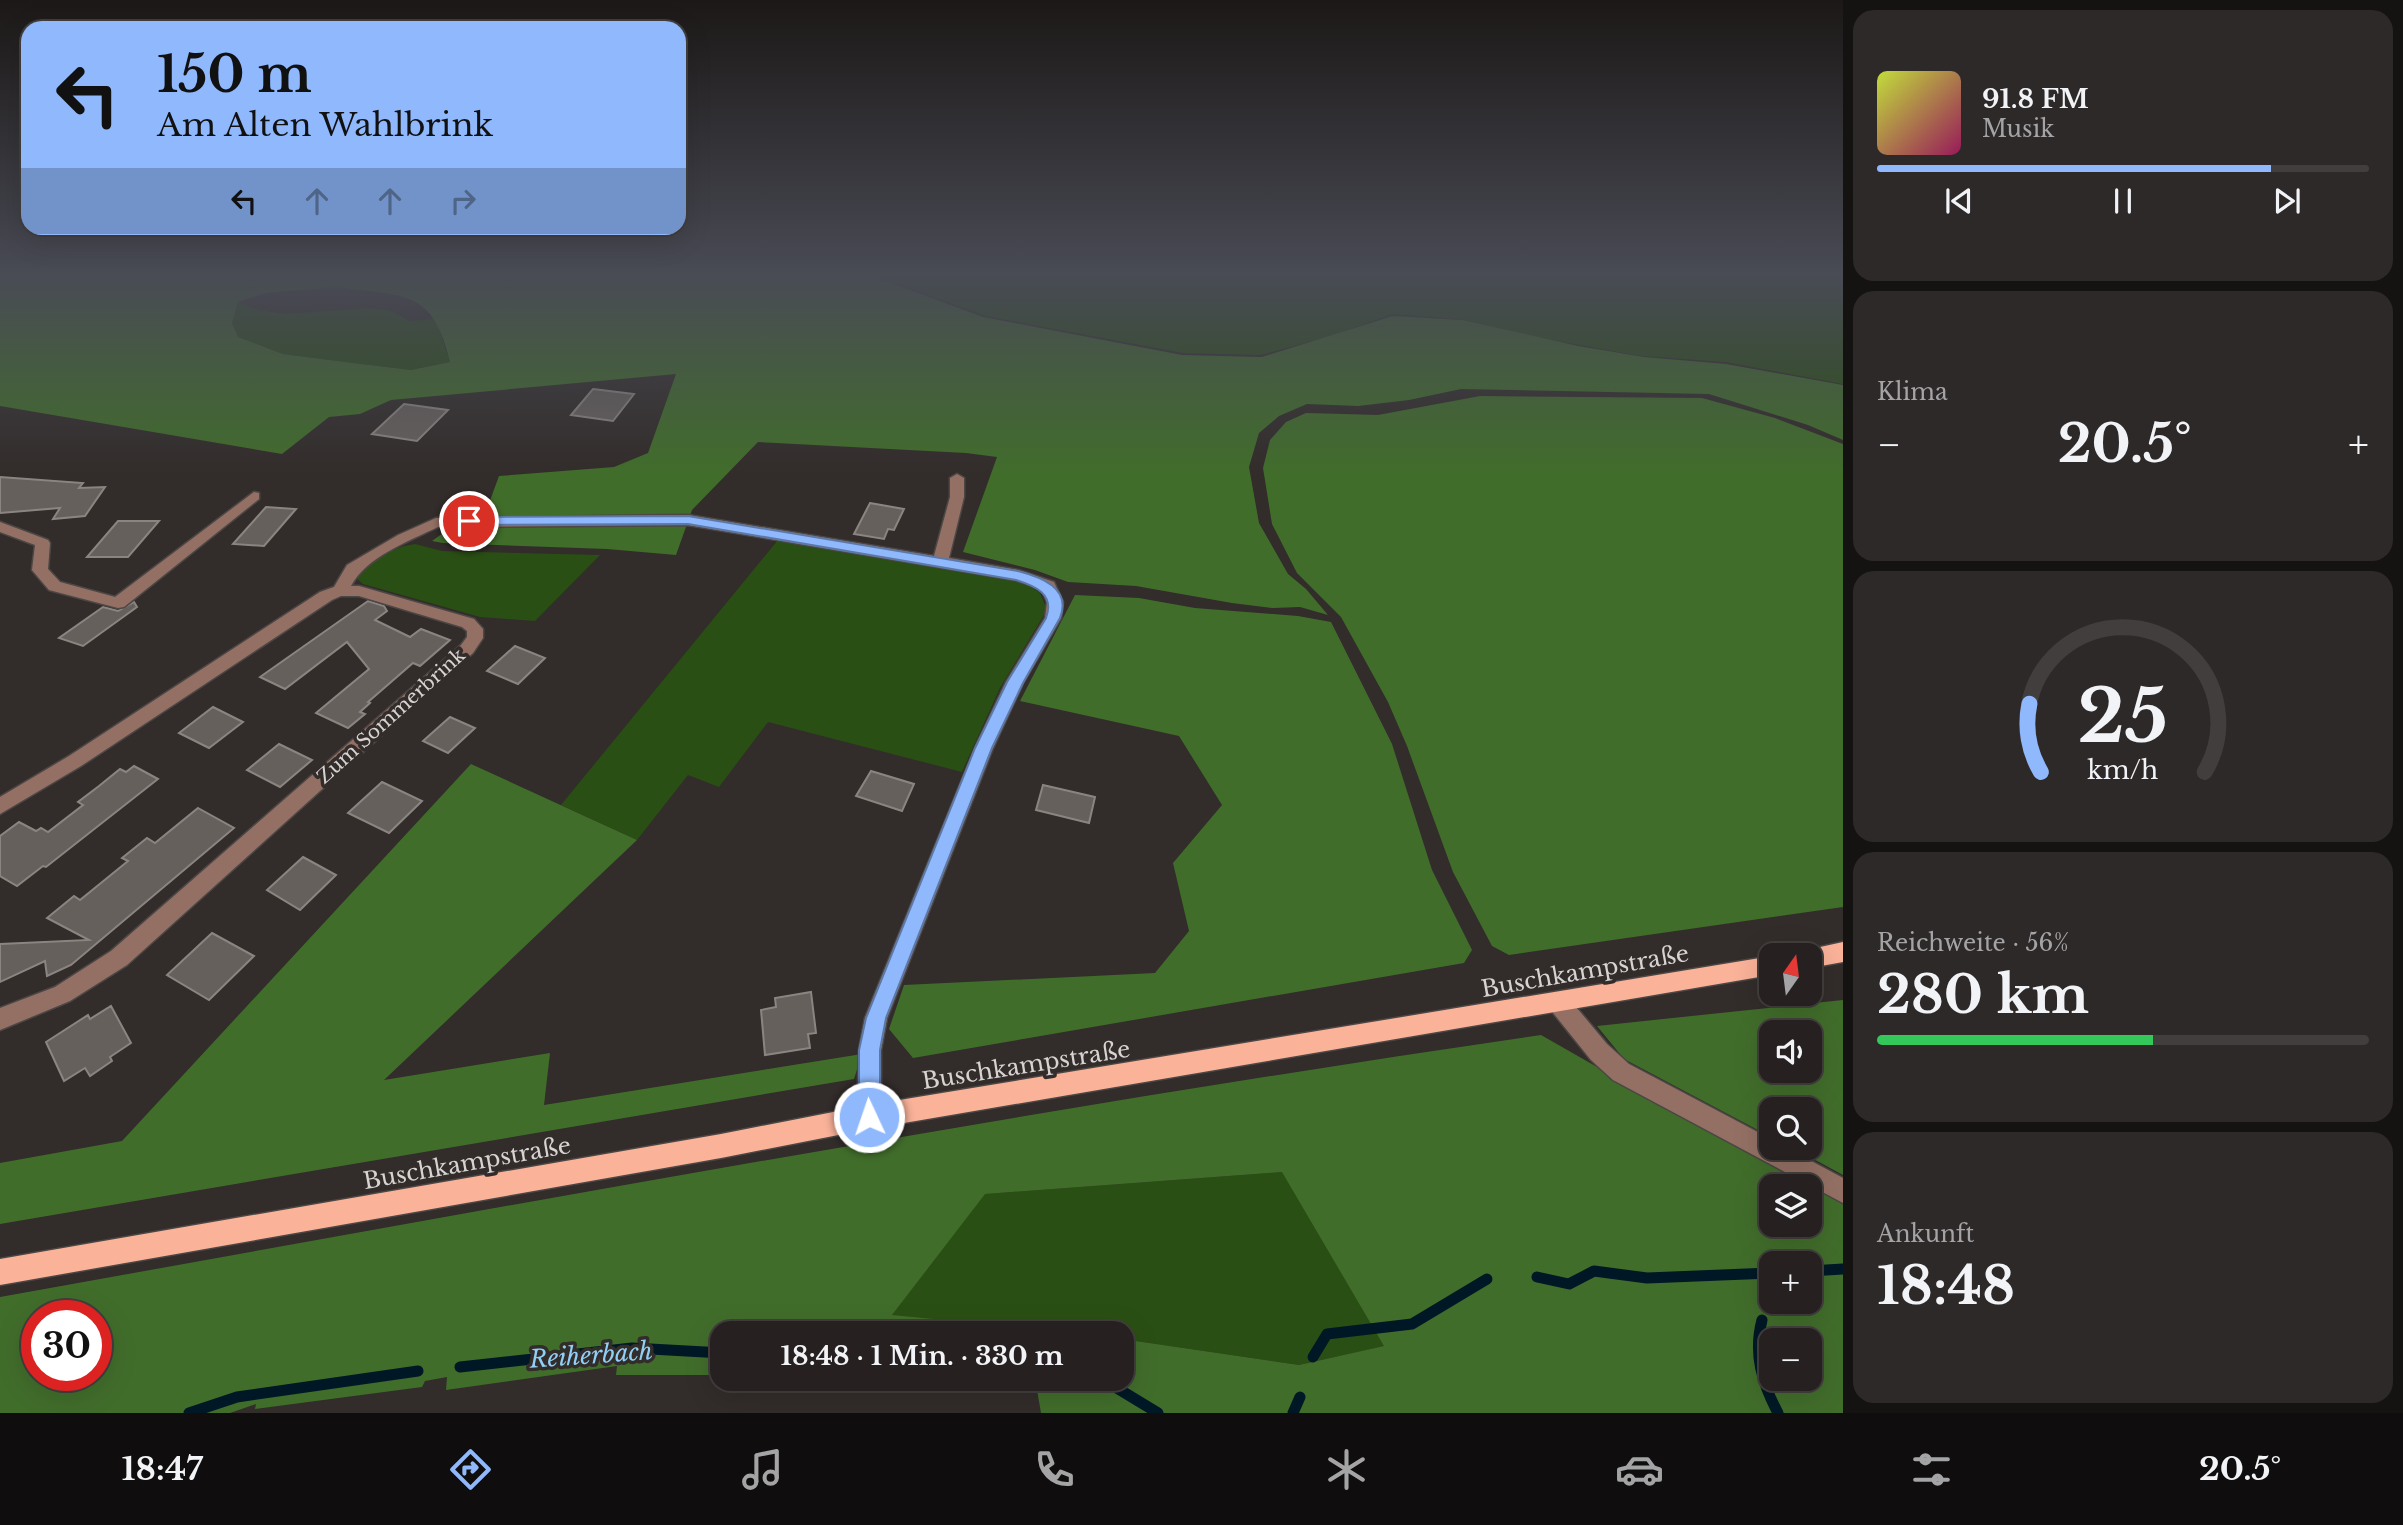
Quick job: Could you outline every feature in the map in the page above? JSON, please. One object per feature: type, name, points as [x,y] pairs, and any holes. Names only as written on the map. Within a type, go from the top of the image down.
[{"type":"main road","points":[[1822,956],[1843,952]]},
{"type":"main road","name":"Buschkampstraße","points":[[0,1272],[721,1146],[869,1117],[1759,967]]},
{"type":"street","points":[[940,562],[957,497],[957,478]]},
{"type":"street","points":[[0,527],[43,543],[40,570],[55,586],[118,603],[254,496]]},
{"type":"street","points":[[0,806],[75,761],[326,596],[340,591],[352,569],[403,538],[436,523],[688,520],[1035,580],[1048,586],[1056,610],[1015,682],[984,748],[876,1018],[870,1050],[869,1117]]},
{"type":"street","name":"Zum Sommerbrink","points":[[0,1019],[42,1006],[81,985],[119,958],[467,649],[475,638],[475,629],[468,622],[359,591],[340,591]]},
{"type":"street","points":[[1558,1002],[1600,1052],[1621,1072],[1843,1191]]},
{"type":"green space","points":[[0,343],[254,343],[283,354],[411,370],[450,362],[444,343],[1119,343],[1182,355],[1262,357],[1307,343],[1564,343],[1644,357],[1726,364],[1843,385],[1843,440],[1808,425],[1709,394],[1461,389],[1409,400],[1358,406],[1307,404],[1279,416],[1259,433],[1249,467],[1259,523],[1288,574],[1306,589],[1328,615],[1300,607],[1273,608],[1232,603],[1136,586],[1068,582],[1035,570],[963,552],[997,457],[966,453],[758,442],[692,510],[676,555],[432,541],[475,510],[488,506],[499,476],[614,467],[648,453],[676,374],[391,400],[360,414],[329,417],[282,454],[0,406]]},
{"type":"green space","points":[[254,343],[444,343],[450,362],[411,370],[283,354]]},
{"type":"green space","points":[[1129,343],[1305,343],[1261,355],[1183,353]]},
{"type":"green space","points":[[1568,343],[1843,343],[1843,384],[1726,362],[1641,356]]},
{"type":"green space","points":[[1480,396],[1702,398],[1775,418],[1843,444],[1843,907],[1509,955],[1492,946],[1453,872],[1388,702],[1341,617],[1297,573],[1272,524],[1263,468],[1270,440],[1286,422],[1306,413],[1378,415]]},
{"type":"green space","points":[[778,540],[1024,581],[1040,593],[1047,610],[1000,688],[962,772],[768,722],[719,787],[688,775],[637,840],[561,805]]},
{"type":"green space","points":[[415,544],[442,551],[600,555],[535,621],[480,617],[363,584],[356,578],[367,565],[382,555]]},
{"type":"green space","points":[[1075,595],[1139,598],[1195,608],[1298,616],[1331,622],[1392,744],[1432,870],[1472,950],[1464,963],[913,1058],[889,1029],[904,985],[1155,973],[1189,931],[1173,863],[1222,805],[1179,736],[1020,701]]},
{"type":"green space","points":[[471,764],[637,840],[384,1080],[550,1053],[544,1105],[862,1054],[854,1079],[0,1224],[0,1163],[122,1141]]},
{"type":"green space","points":[[1843,1000],[1843,1175],[1815,1160],[1822,1160],[1822,1097],[1759,1097],[1759,1131],[1624,1059],[1597,1026],[1786,1006],[1822,1006],[1822,1002]]},
{"type":"green space","points":[[1541,1035],[1704,1128],[1759,1155],[1759,1160],[1768,1160],[1797,1174],[1759,1174],[1759,1237],[1822,1237],[1822,1187],[1843,1197],[1843,1413],[1041,1413],[1037,1391],[1134,1391],[1134,1341],[1299,1365],[1384,1346],[1282,1172],[985,1194],[892,1315],[955,1321],[710,1321],[710,1375],[616,1375],[617,1366],[446,1390],[447,1377],[425,1381],[422,1387],[255,1409],[256,1404],[230,1413],[0,1413],[0,1297],[769,1160],[1155,1095]]},
{"type":"green space","points":[[1283,1172],[1385,1346],[1299,1365],[1134,1341],[1134,1321],[947,1321],[891,1316],[984,1194]]},
{"type":"building","points":[[593,389],[634,394],[613,421],[571,415]]},
{"type":"building","points":[[404,404],[448,410],[417,441],[372,434]]},
{"type":"building","points":[[0,477],[83,483],[79,488],[105,487],[85,516],[53,519],[60,508],[0,513]]},
{"type":"building","points":[[870,503],[904,509],[894,530],[888,529],[884,539],[854,534]]},
{"type":"building","points":[[266,507],[296,509],[264,546],[233,544]]},
{"type":"building","points":[[118,521],[159,521],[128,557],[87,557]]},
{"type":"building","points":[[368,601],[384,606],[387,611],[375,620],[410,637],[421,629],[450,640],[420,666],[413,663],[368,702],[370,703],[360,712],[365,714],[348,728],[316,713],[369,669],[347,642],[285,689],[260,677]]},
{"type":"building","points":[[134,602],[137,607],[83,646],[59,638],[103,607],[118,611]]},
{"type":"building","points":[[515,646],[545,658],[518,684],[487,671]]},
{"type":"building","points":[[213,707],[243,722],[209,748],[179,733]]},
{"type":"building","points":[[450,717],[475,728],[448,753],[423,741]]},
{"type":"building","points":[[279,744],[312,760],[280,787],[247,770]]},
{"type":"building","points":[[134,766],[158,779],[46,867],[43,866],[17,886],[0,876],[0,836],[19,822],[36,831],[41,828],[48,832],[83,805],[78,802],[120,769],[126,772]]},
{"type":"building","points":[[871,771],[914,784],[902,811],[856,796]]},
{"type":"building","points":[[382,782],[422,801],[389,833],[348,813]]},
{"type":"building","points":[[1043,785],[1095,797],[1089,823],[1036,810]]},
{"type":"building","points":[[198,808],[234,828],[71,965],[47,976],[45,961],[0,982],[0,944],[89,940],[47,918],[74,896],[80,900],[128,861],[122,858],[147,838],[155,843]]},
{"type":"building","points":[[303,857],[336,875],[300,910],[267,890]]},
{"type":"building","points":[[212,933],[254,956],[209,1000],[167,975]]},
{"type":"building","points":[[811,992],[816,1033],[808,1034],[810,1048],[765,1055],[761,1010],[776,1007],[775,998]]},
{"type":"building","points":[[111,1006],[131,1043],[110,1057],[112,1061],[90,1076],[85,1068],[64,1081],[46,1042],[88,1015],[90,1019]]},
{"type":"waterway","name":"Reiherbach","points":[[1822,1270],[1843,1269]]},
{"type":"waterway","name":"Reiherbach","points":[[1537,1277],[1569,1284],[1594,1271],[1647,1278],[1759,1273]]},
{"type":"waterway","name":"Reiherbach","points":[[1313,1357],[1327,1334],[1412,1324],[1487,1279]]},
{"type":"waterway","points":[[1762,1320],[1758,1345],[1761,1368],[1767,1391],[1778,1413]]},
{"type":"waterway","name":"Reiherbach","points":[[460,1367],[632,1348],[710,1352]]},
{"type":"waterway","name":"Reiherbach","points":[[189,1413],[237,1397],[418,1371]]},
{"type":"waterway","name":"Reiherbach","points":[[1122,1391],[1158,1413]]},
{"type":"waterway","name":"Reiherbach","points":[[1293,1413],[1300,1397]]},
{"type":"route","points":[[469,521],[688,520],[1018,575],[1048,586],[1055,602],[1053,618],[1015,682],[984,748],[876,1018],[870,1050],[869,1117]]}]
